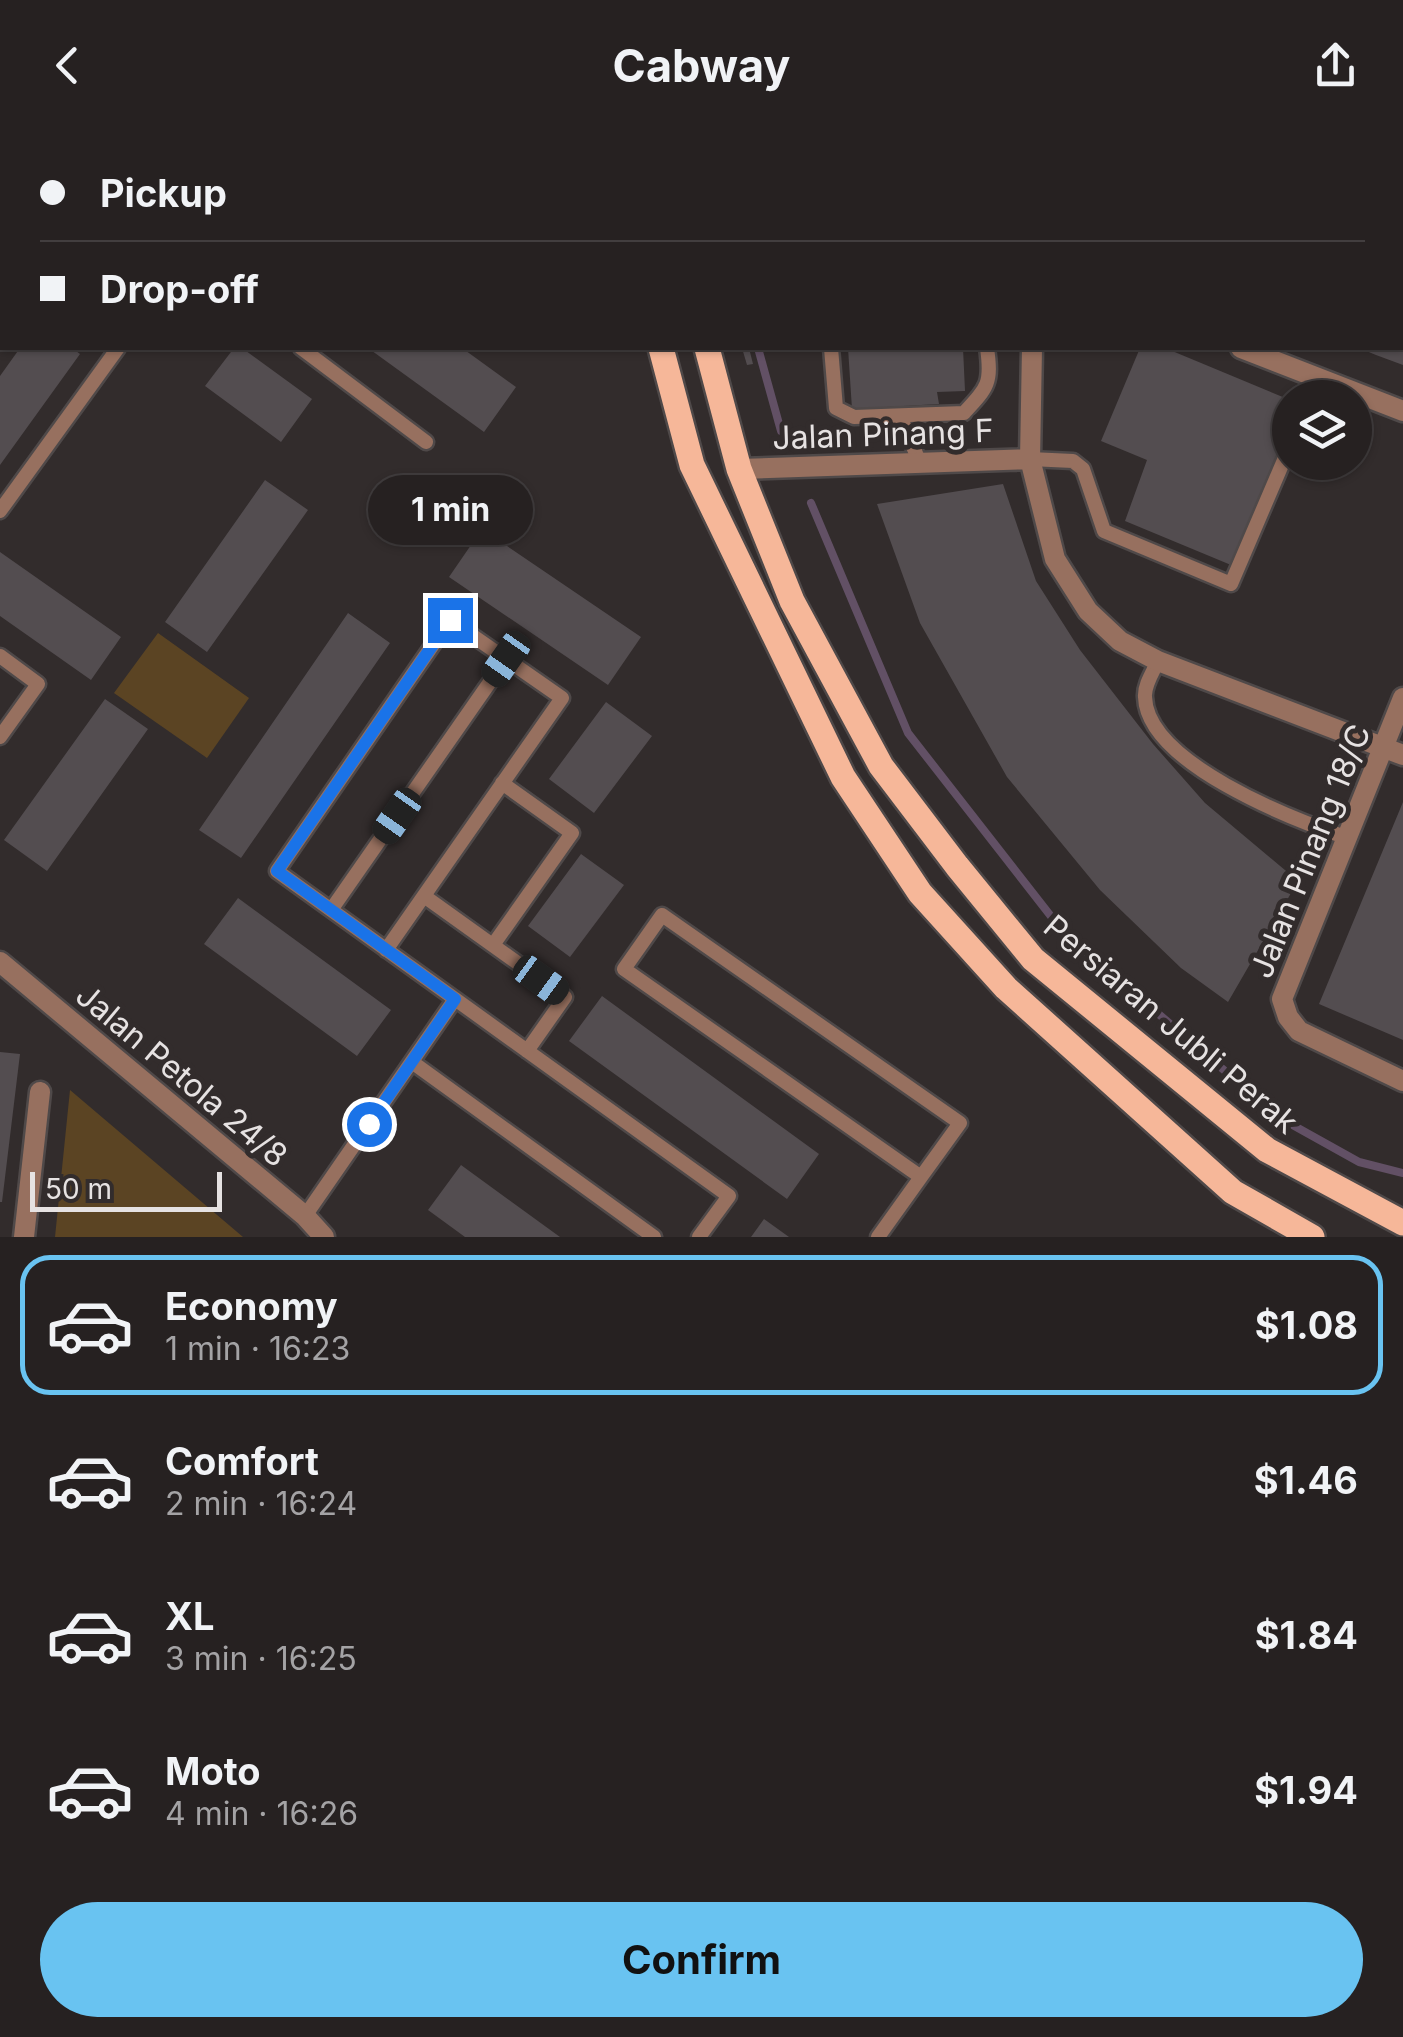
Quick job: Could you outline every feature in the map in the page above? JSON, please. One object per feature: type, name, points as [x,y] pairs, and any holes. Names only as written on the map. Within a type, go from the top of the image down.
[{"type":"main road","points":[[662,350],[692,465],[843,777],[920,892],[1006,988],[1233,1192],[1312,1237]]},
{"type":"main road","name":"Persiaran Jubli Perak","points":[[708,350],[739,469],[792,601],[881,766],[957,866],[1033,960],[1267,1150],[1403,1223]]},
{"type":"street","points":[[1032,350],[1030,459],[1055,559],[1088,611],[1120,640],[1158,661],[1403,755]]},
{"type":"street","points":[[1254,350],[1302,380]]},
{"type":"street","points":[[1372,404],[1403,412]]},
{"type":"street","name":"Jalan Pinang F","points":[[739,469],[1030,459]]},
{"type":"street","name":"Jalan Pinang 18/C","points":[[1402,1076],[1299,1031],[1282,999],[1403,698]]},
{"type":"street","name":"Jalan Petola 24/8","points":[[0,962],[304,1216],[324,1237]]},
{"type":"street","points":[[24,1237],[40,1092]]},
{"type":"lane","points":[[0,511],[117,350]]},
{"type":"lane","points":[[304,350],[426,442]]},
{"type":"lane","points":[[830,350],[836,408],[854,417],[964,413],[984,392],[991,378],[987,350]]},
{"type":"lane","points":[[900,416],[920,463]]},
{"type":"lane","points":[[1030,459],[1073,461],[1083,469],[1104,531],[1231,584],[1275,480]]},
{"type":"lane","points":[[386,950],[562,698],[450,620],[277,871],[386,950],[729,1196],[699,1237]]},
{"type":"lane","points":[[0,656],[38,684],[0,736]]},
{"type":"lane","points":[[332,910],[506,659]]},
{"type":"lane","points":[[1158,661],[1144,695],[1148,715],[1186,761],[1220,783],[1345,837]]},
{"type":"lane","points":[[493,945],[572,832],[502,783]]},
{"type":"lane","points":[[424,896],[565,997],[527,1051]]},
{"type":"lane","points":[[878,1237],[960,1123],[662,915],[624,969],[921,1177]]},
{"type":"lane","points":[[304,1216],[455,999]]},
{"type":"lane","points":[[412,1062],[654,1237]]},
{"type":"shaded area","points":[[158,633],[249,698],[207,758],[114,693]]},
{"type":"shaded area","points":[[70,1090],[243,1237],[55,1237]]},
{"type":"building","points":[[19,350],[75,350],[80,354],[0,465],[0,376]]},
{"type":"building","points":[[232,350],[245,350],[312,399],[281,442],[205,386]]},
{"type":"building","points":[[371,350],[465,350],[516,387],[484,432]]},
{"type":"building","points":[[743,350],[750,350],[753,364],[747,365]]},
{"type":"building","points":[[848,350],[963,350],[965,391],[937,392],[939,404],[852,409]]},
{"type":"building","points":[[1139,350],[1170,350],[1272,393],[1272,466],[1231,565],[1125,521],[1147,460],[1101,441]]},
{"type":"building","points":[[1364,350],[1403,350],[1403,365]]},
{"type":"building","points":[[265,480],[308,510],[207,652],[165,622]]},
{"type":"building","points":[[1003,484],[1036,581],[1080,650],[1205,803],[1298,881],[1228,1002],[1181,968],[1100,890],[1007,777],[920,623],[877,504]]},
{"type":"building","points":[[482,529],[641,637],[608,685],[449,577]]},
{"type":"building","points":[[0,552],[121,637],[91,680],[0,616]]},
{"type":"building","points":[[348,613],[390,643],[241,858],[199,830]]},
{"type":"building","points":[[105,699],[148,729],[47,871],[4,840]]},
{"type":"building","points":[[606,702],[652,736],[594,813],[549,779]]},
{"type":"building","points":[[1403,802],[1403,1040],[1319,1004]]},
{"type":"building","points":[[581,854],[624,885],[570,957],[528,926]]},
{"type":"building","points":[[238,898],[391,1010],[357,1056],[204,944]]},
{"type":"building","points":[[602,996],[819,1154],[787,1199],[569,1041]]},
{"type":"building","points":[[0,1052],[20,1054],[2,1202],[0,1202]]},
{"type":"building","points":[[461,1165],[560,1237],[465,1237],[428,1210]]},
{"type":"building","points":[[764,1219],[789,1237],[751,1237]]},
{"type":"waterway","points":[[759,350],[781,431]]},
{"type":"waterway","points":[[811,503],[908,733],[1064,933],[1280,1118],[1359,1162],[1403,1173]]},
{"type":"route","points":[[369,1124],[455,999],[277,871],[450,620]]}]
